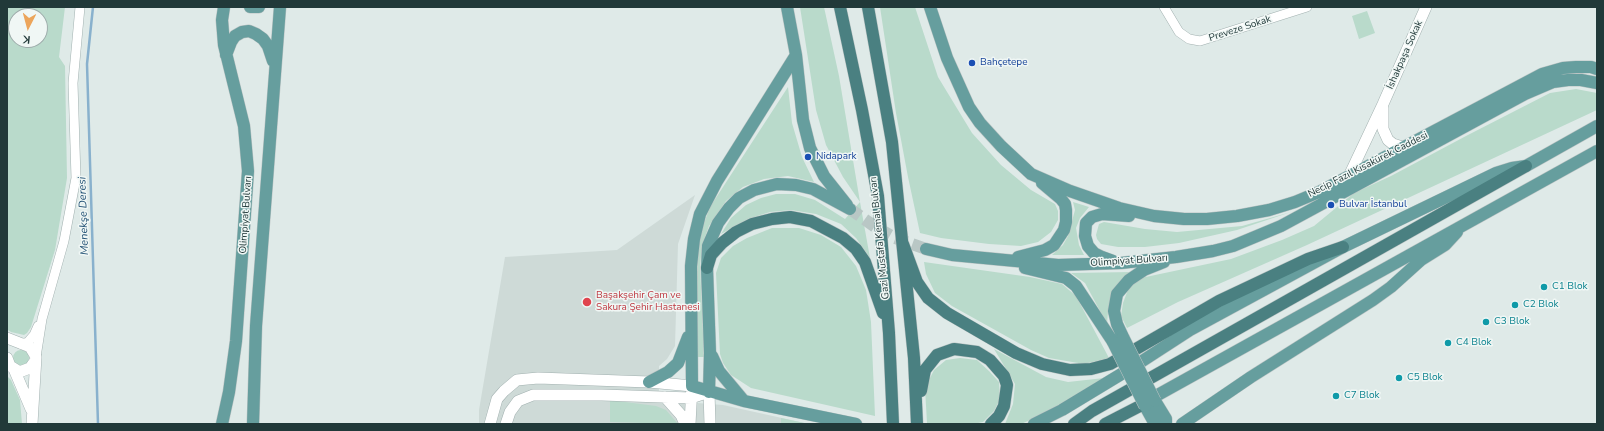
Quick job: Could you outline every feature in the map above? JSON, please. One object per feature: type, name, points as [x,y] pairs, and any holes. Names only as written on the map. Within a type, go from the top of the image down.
[{"type":"highway","name":"Gazi Mustafa Kemal Bulvarı","points":[[840,7],[862,110],[878,196],[890,333],[893,424]]},
{"type":"highway","points":[[868,7],[892,142],[914,358],[917,424]]},
{"type":"highway","points":[[1074,424],[1092,411],[1529,164]]},
{"type":"highway","points":[[706,268],[712,255],[722,243],[736,232],[752,224],[772,219],[790,217],[811,221],[843,238],[856,249],[865,262],[890,333]]},
{"type":"highway","points":[[903,244],[917,282],[928,298],[947,313],[1016,353],[1042,364],[1070,370],[1091,369],[1110,364],[1219,302],[1308,259],[1343,247]]},
{"type":"highway","points":[[922,424],[920,388],[925,370],[936,355],[954,349],[977,352],[990,360],[1004,376],[1007,385],[1004,406],[999,416],[991,424]]},
{"type":"highway","points":[[1105,424],[1146,405]]},
{"type":"highway","points":[[1117,424],[1146,405]]},
{"type":"main road","name":"Olimpiyat Bulvarı","points":[[222,424],[234,357],[248,195],[248,158],[241,112],[226,56],[222,29],[224,7]]},
{"type":"main road","points":[[250,7],[259,7]]},
{"type":"main road","points":[[253,424],[256,326],[280,7]]},
{"type":"main road","points":[[709,392],[710,353],[706,268],[708,246],[718,223],[729,208],[739,198],[754,190],[777,184],[813,189],[850,209],[824,176],[810,148],[803,120],[796,55],[787,7]]},
{"type":"main road","name":"Necip Fazıl Kısakürek Caddesi","points":[[930,7],[947,58],[959,87],[970,107],[980,123],[1000,146],[1031,174],[1075,193],[1119,208],[1154,216],[1184,219],[1208,219],[1269,210],[1319,192],[1542,74],[1563,68],[1595,66]]},
{"type":"main road","points":[[226,56],[235,36],[242,32],[249,31],[256,34],[268,46],[275,66]]},
{"type":"main road","points":[[796,55],[717,181],[700,214],[694,239],[691,266],[692,392],[709,392],[744,401],[856,424]]},
{"type":"main road","name":"Necip Fazıl Kısakürek Caddesi","points":[[1323,204],[1525,94],[1553,82],[1581,80],[1597,83]]},
{"type":"main road","points":[[1034,424],[1062,410],[1190,330],[1343,247],[1496,173],[1529,164],[1597,126]]},
{"type":"main road","points":[[1146,405],[1463,225],[1597,151]]},
{"type":"main road","points":[[995,260],[1024,256],[1045,250],[1054,245],[1064,230],[1066,222],[1066,210],[1064,204],[1061,199],[1031,174]]},
{"type":"main road","name":"Olimpiyat Bulvarı","points":[[926,249],[952,255],[1058,265],[1121,263],[1176,257],[1233,246],[1280,226],[1323,204]]},
{"type":"main road","points":[[1121,263],[1102,258],[1094,253],[1088,246],[1085,236],[1086,223],[1092,217],[1102,214],[1154,216]]},
{"type":"main road","points":[[1182,424],[1251,377],[1373,300],[1391,287],[1421,260],[1445,245],[1463,225]]},
{"type":"main road","points":[[1118,340],[1114,311],[1117,294],[1128,280],[1144,270],[1176,257]]},
{"type":"main road","points":[[995,260],[1066,278],[1076,286],[1118,340],[1155,424]]},
{"type":"main road","points":[[648,382],[668,372],[678,363],[691,329]]},
{"type":"main road","points":[[710,353],[718,371],[744,401]]},
{"type":"main road","points":[[1146,405],[1166,419],[1166,424]]},
{"type":"street","points":[[32,424],[35,359],[42,319],[64,241],[76,178],[72,83],[80,7]]},
{"type":"street","name":"Preveze Sokak","points":[[1164,7],[1179,32],[1188,39],[1200,41],[1307,7]]},
{"type":"street","name":"İshakpaşa Sokak","points":[[1349,176],[1384,104],[1426,7]]},
{"type":"street","points":[[1384,104],[1383,129],[1388,140],[1393,144],[1402,147]]},
{"type":"street","points":[[32,411],[14,369],[8,363],[7,358],[13,347],[28,342],[34,335],[42,319]]},
{"type":"street","points":[[7,338],[30,347],[35,359]]},
{"type":"street","points":[[14,369],[22,371],[27,370],[30,368],[35,359]]},
{"type":"street","points":[[490,424],[496,399],[504,390],[517,380],[538,378],[648,382],[692,392]]},
{"type":"street","points":[[506,424],[510,412],[518,401],[533,395],[665,397],[692,392]]},
{"type":"street","points":[[690,424],[692,392]]},
{"type":"street","points":[[709,392],[710,424]]},
{"type":"street","points":[[665,397],[681,416],[685,424]]},
{"type":"shaded area","name":"Başakşehir Çam ve Sakura Şehir Hastanesi","points":[[695,195],[678,244],[675,346],[667,359],[659,366],[659,400],[723,405],[809,424],[479,424],[479,410],[505,257],[617,250]]},
{"type":"green space","points":[[7,7],[65,7],[59,57],[65,66],[67,178],[55,250],[31,327],[24,335],[8,330]]},
{"type":"green space","points":[[800,7],[824,7],[839,76],[860,202],[843,177],[826,145],[816,110]]},
{"type":"green space","points":[[880,7],[915,7],[938,77],[972,133],[1001,165],[1031,190],[1055,204],[1058,211],[1058,220],[1051,232],[1038,242],[1021,246],[989,244],[941,238],[920,233],[896,113]]},
{"type":"green space","points":[[1367,11],[1375,33],[1359,39],[1352,16]]},
{"type":"green space","points":[[788,87],[792,123],[802,157],[814,182],[788,176],[764,179],[743,187],[726,201],[709,226],[703,243],[700,264],[704,357],[698,357],[696,261],[698,239],[710,207]]},
{"type":"green space","points":[[1576,89],[1597,93],[1597,110],[1307,245],[1178,302],[1127,328],[1121,316],[1123,303],[1129,287],[1141,278],[1231,259],[1282,240],[1314,226],[1354,193],[1391,176],[1550,93]]},
{"type":"green space","points":[[776,194],[795,194],[815,200],[845,219],[860,202],[870,258],[856,238],[841,224],[816,214],[791,210],[770,212],[748,219],[721,234],[731,218],[746,205],[761,198]]},
{"type":"green space","points":[[1073,202],[1089,207],[1080,218],[1076,228],[1079,245],[1084,255],[1052,255],[1063,245],[1068,236],[1075,210]]},
{"type":"green space","points":[[1291,212],[1237,230],[1179,243],[1145,247],[1118,247],[1101,244],[1096,235],[1099,224],[1104,222],[1145,229],[1177,232],[1242,226]]},
{"type":"green space","points":[[772,228],[799,228],[821,235],[841,247],[856,266],[866,290],[871,322],[875,416],[751,388],[731,375],[723,363],[720,354],[716,273],[721,258],[733,246],[747,238]]},
{"type":"green space","points":[[924,262],[1030,277],[1062,284],[1076,296],[1109,358],[1084,364],[1049,358],[1031,350],[952,306],[935,293],[926,274]]},
{"type":"green space","points":[[1132,272],[1108,312],[1107,324],[1085,283],[1071,273]]},
{"type":"green space","points":[[994,349],[1046,377],[1068,382],[1104,378],[1091,387],[1037,417],[1021,424],[1005,424],[1013,404],[1015,384]]},
{"type":"green space","points":[[21,350],[27,352],[29,358],[27,364],[21,366],[15,364],[13,358],[15,352]]},
{"type":"green space","points":[[960,358],[977,360],[999,382],[1000,399],[994,411],[983,422],[973,424],[927,423],[925,388],[934,370],[946,360]]},
{"type":"green space","points":[[7,376],[11,380],[20,400],[22,424],[7,424]]},
{"type":"green space","points":[[610,400],[656,406],[666,410],[678,424],[610,422]]},
{"type":"green space","points":[[781,418],[809,424],[781,424]]},
{"type":"waterway","name":"Menekşe Deresi","points":[[93,7],[87,64],[98,424]]},
{"type":"tunnel","points":[[850,209],[874,226],[895,238],[926,249]]},
{"type":"place","name":"Bahçetepe","points":[[972,63]]},
{"type":"place","name":"Nidapark","points":[[808,157]]},
{"type":"place","name":"Bulvar İstanbul","points":[[1331,205]]},
{"type":"place","name":"C1 Blok","points":[[1544,287]]},
{"type":"place","name":"Başakşehir Çam ve Sakura Şehir Hastanesi","points":[[587,302]]},
{"type":"place","name":"C2 Blok","points":[[1515,305]]},
{"type":"place","name":"C3 Blok","points":[[1486,322]]},
{"type":"place","name":"C4 Blok","points":[[1448,343]]},
{"type":"place","name":"C5 Blok","points":[[1399,378]]},
{"type":"place","name":"C7 Blok","points":[[1336,396]]}]
